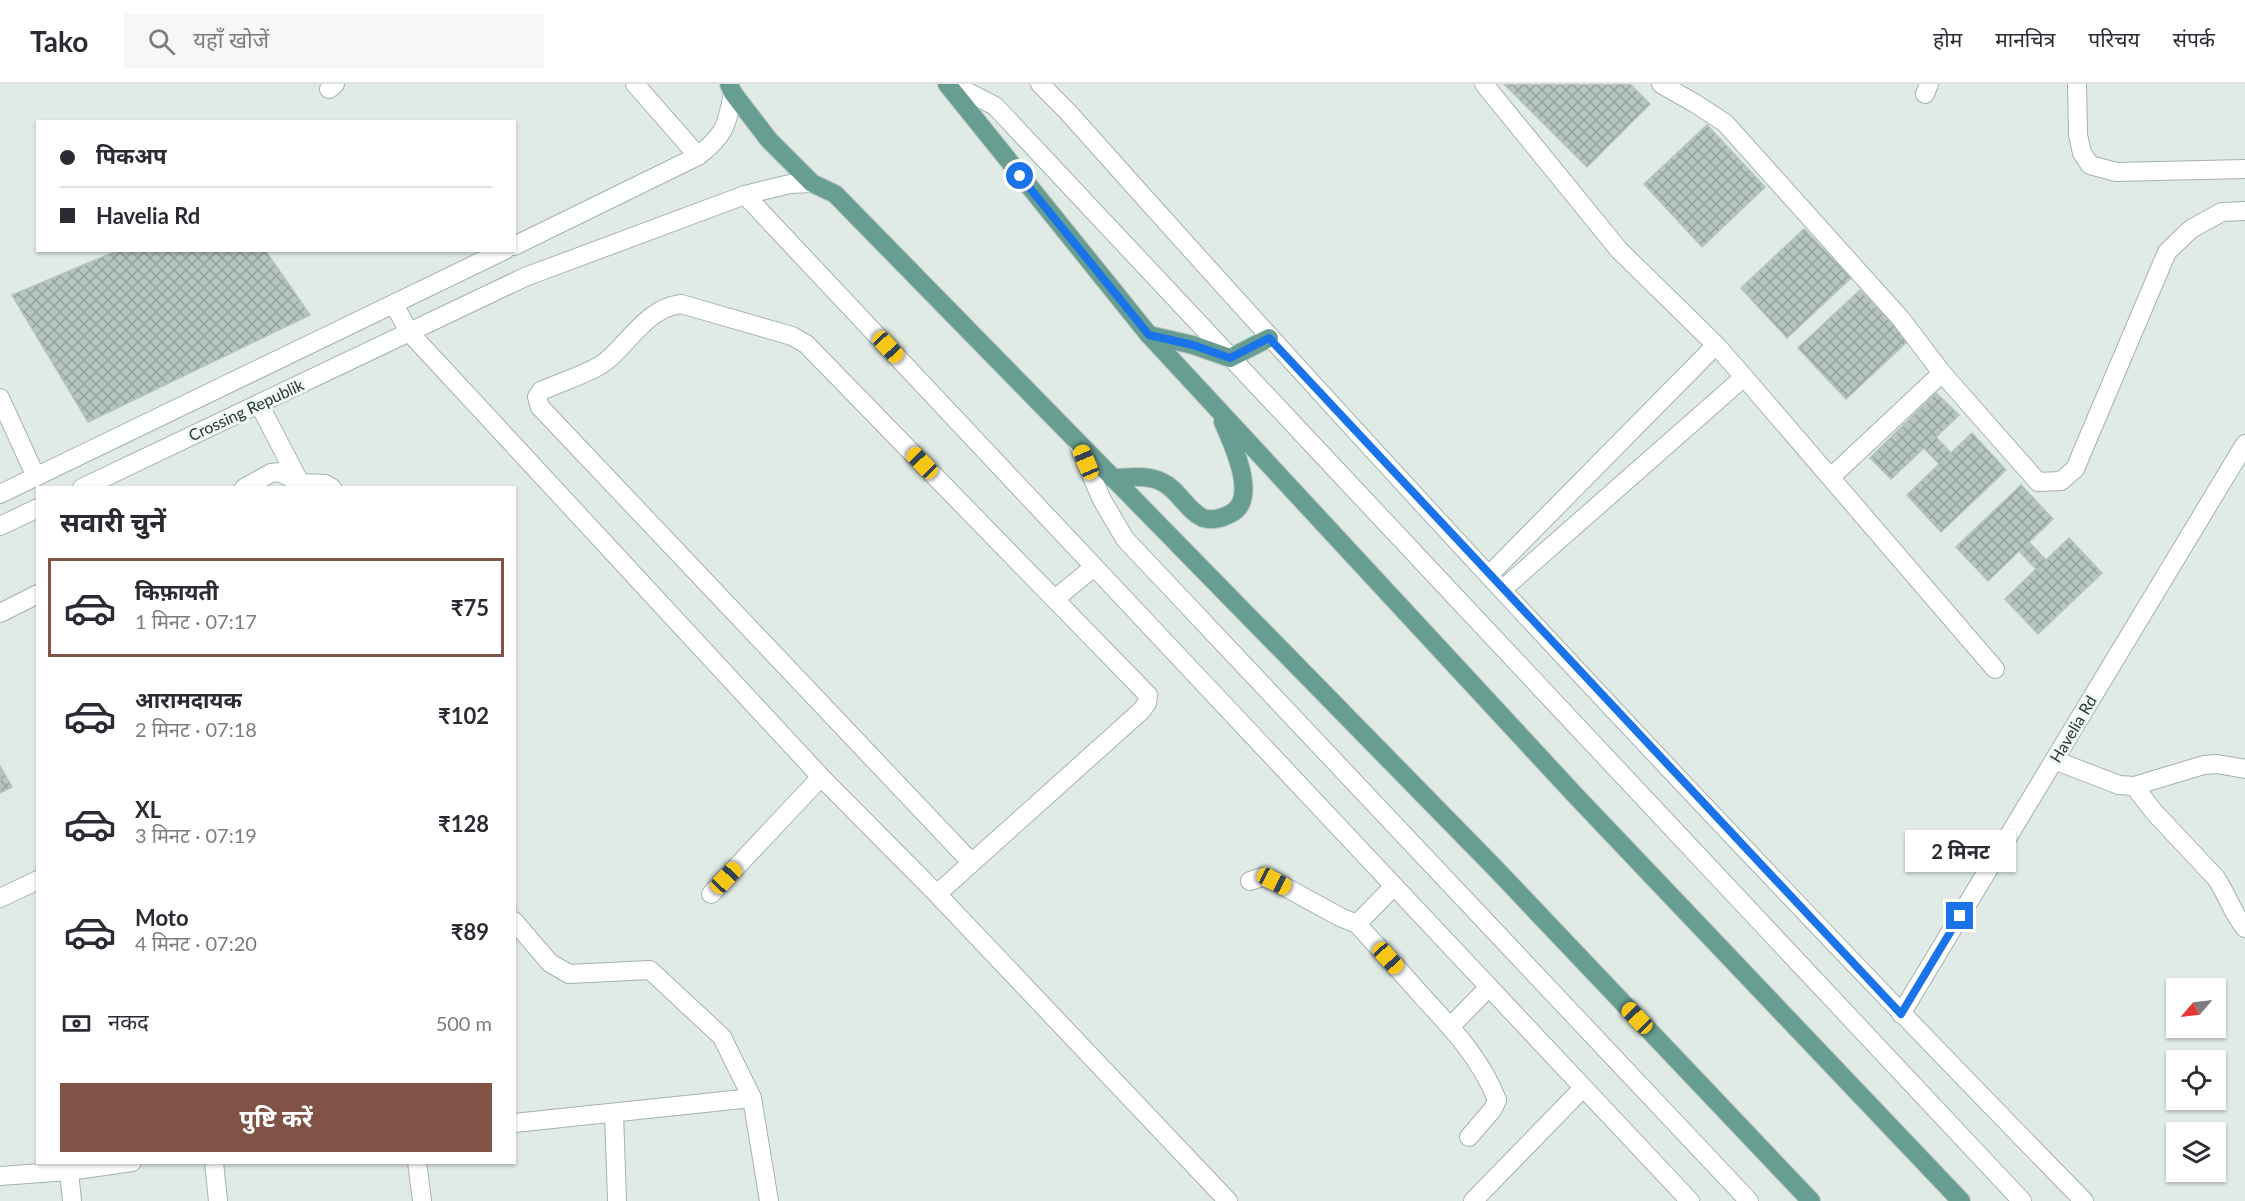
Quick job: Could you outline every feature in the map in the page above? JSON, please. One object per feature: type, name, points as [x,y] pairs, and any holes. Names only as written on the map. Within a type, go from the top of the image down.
[{"type":"main road","points":[[946,84],[1149,335],[1575,795],[1961,1201]]},
{"type":"main road","points":[[731,88],[769,140],[812,183],[836,194],[1495,868],[1811,1201]]},
{"type":"main road","points":[[1149,335],[1193,345],[1230,358],[1269,338]]},
{"type":"main road","points":[[1112,478],[1147,478],[1163,482],[1204,518],[1220,519],[1235,512],[1242,500],[1243,476],[1238,457],[1218,409]]},
{"type":"street","points":[[635,84],[698,156]]},
{"type":"street","points":[[952,84],[995,106],[2022,1201]]},
{"type":"street","points":[[1040,84],[1068,112],[1269,338],[1489,575],[1901,1014],[2084,1201]]},
{"type":"street","points":[[1485,84],[1619,250],[1716,345],[1744,376],[1995,669]]},
{"type":"street","points":[[1661,84],[1725,123],[1901,319],[1942,373],[2038,482],[2061,482],[2075,469],[2167,252],[2191,229],[2222,212],[2245,211]]},
{"type":"street","points":[[2077,84],[2078,135],[2082,153],[2090,165],[2104,171],[2116,172],[2245,169]]},
{"type":"street","points":[[516,245],[698,156],[714,143],[727,124],[731,88]]},
{"type":"street","name":"Crossing Republik","points":[[86,486],[525,277],[745,195],[790,184],[812,183]]},
{"type":"street","points":[[745,195],[1690,1201]]},
{"type":"street","points":[[0,494],[501,252]]},
{"type":"street","points":[[394,304],[409,332],[821,777],[937,894],[1228,1201]]},
{"type":"street","points":[[937,894],[1147,704],[1148,695],[806,344],[792,336],[681,304],[672,305],[645,322],[603,364],[541,391],[537,397],[540,407],[971,862]]},
{"type":"street","points":[[1489,575],[1716,345]]},
{"type":"street","points":[[1831,477],[1942,373]]},
{"type":"street","points":[[1503,589],[1744,376]]},
{"type":"street","points":[[0,398],[4,418],[36,477]]},
{"type":"street","points":[[259,404],[300,483]]},
{"type":"street","points":[[1078,444],[1102,500],[1125,539],[1749,1201]]},
{"type":"street","name":"Havelia Rd","points":[[1901,1014],[2245,444]]},
{"type":"street","points":[[248,486],[271,473],[280,472],[300,483],[328,486]]},
{"type":"street","points":[[0,526],[36,509]]},
{"type":"street","points":[[1055,599],[1094,567]]},
{"type":"street","points":[[0,613],[36,595]]},
{"type":"street","points":[[2054,760],[2119,785],[2134,786],[2204,765],[2217,764],[2245,770]]},
{"type":"street","points":[[711,894],[821,777]]},
{"type":"street","points":[[2134,786],[2154,812],[2207,867],[2223,889],[2235,915],[2245,928]]},
{"type":"street","points":[[1250,881],[1262,877],[1274,881],[1340,917],[1358,924],[1450,1027],[1477,1062],[1497,1100],[1493,1109],[1469,1137]]},
{"type":"street","points":[[0,898],[36,881]]},
{"type":"street","points":[[1358,924],[1394,886]]},
{"type":"street","points":[[516,923],[550,963],[569,974],[650,970],[722,1037],[752,1098],[769,1201]]},
{"type":"street","points":[[1450,1027],[1489,987]]},
{"type":"street","points":[[1473,1201],[1583,1088]]},
{"type":"street","points":[[516,1123],[752,1098]]},
{"type":"street","points":[[602,1201],[618,1201],[614,1113]]},
{"type":"street","points":[[0,1176],[69,1171],[118,1164]]},
{"type":"street","points":[[214,1164],[218,1201]]},
{"type":"street","points":[[417,1164],[422,1201]]},
{"type":"street","points":[[69,1171],[72,1201]]},
{"type":"building","points":[[1504,84],[1630,84],[1650,104],[1587,167]]},
{"type":"building","points":[[1707,125],[1765,187],[1702,247],[1644,184]]},
{"type":"building","points":[[1804,229],[1851,278],[1787,338],[1741,288]]},
{"type":"building","points":[[114,252],[266,252],[310,315],[88,422],[12,295]]},
{"type":"building","points":[[1860,290],[1908,341],[1846,399],[1798,348]]},
{"type":"building","points":[[1936,393],[1959,415],[1936,437],[1951,453],[1972,433],[2006,470],[1941,532],[1907,495],[1939,464],[1924,448],[1891,479],[1870,458]]},
{"type":"building","points":[[2021,485],[2053,519],[2029,542],[2046,560],[2069,538],[2102,573],[2038,634],[2005,599],[2036,569],[2019,551],[1988,581],[1956,547]]},
{"type":"building","points":[[0,766],[12,787],[0,793]]},
{"type":"route","points":[[1020,176],[1149,335],[1193,345],[1230,358],[1269,338],[1901,1014],[1960,916]]}]
